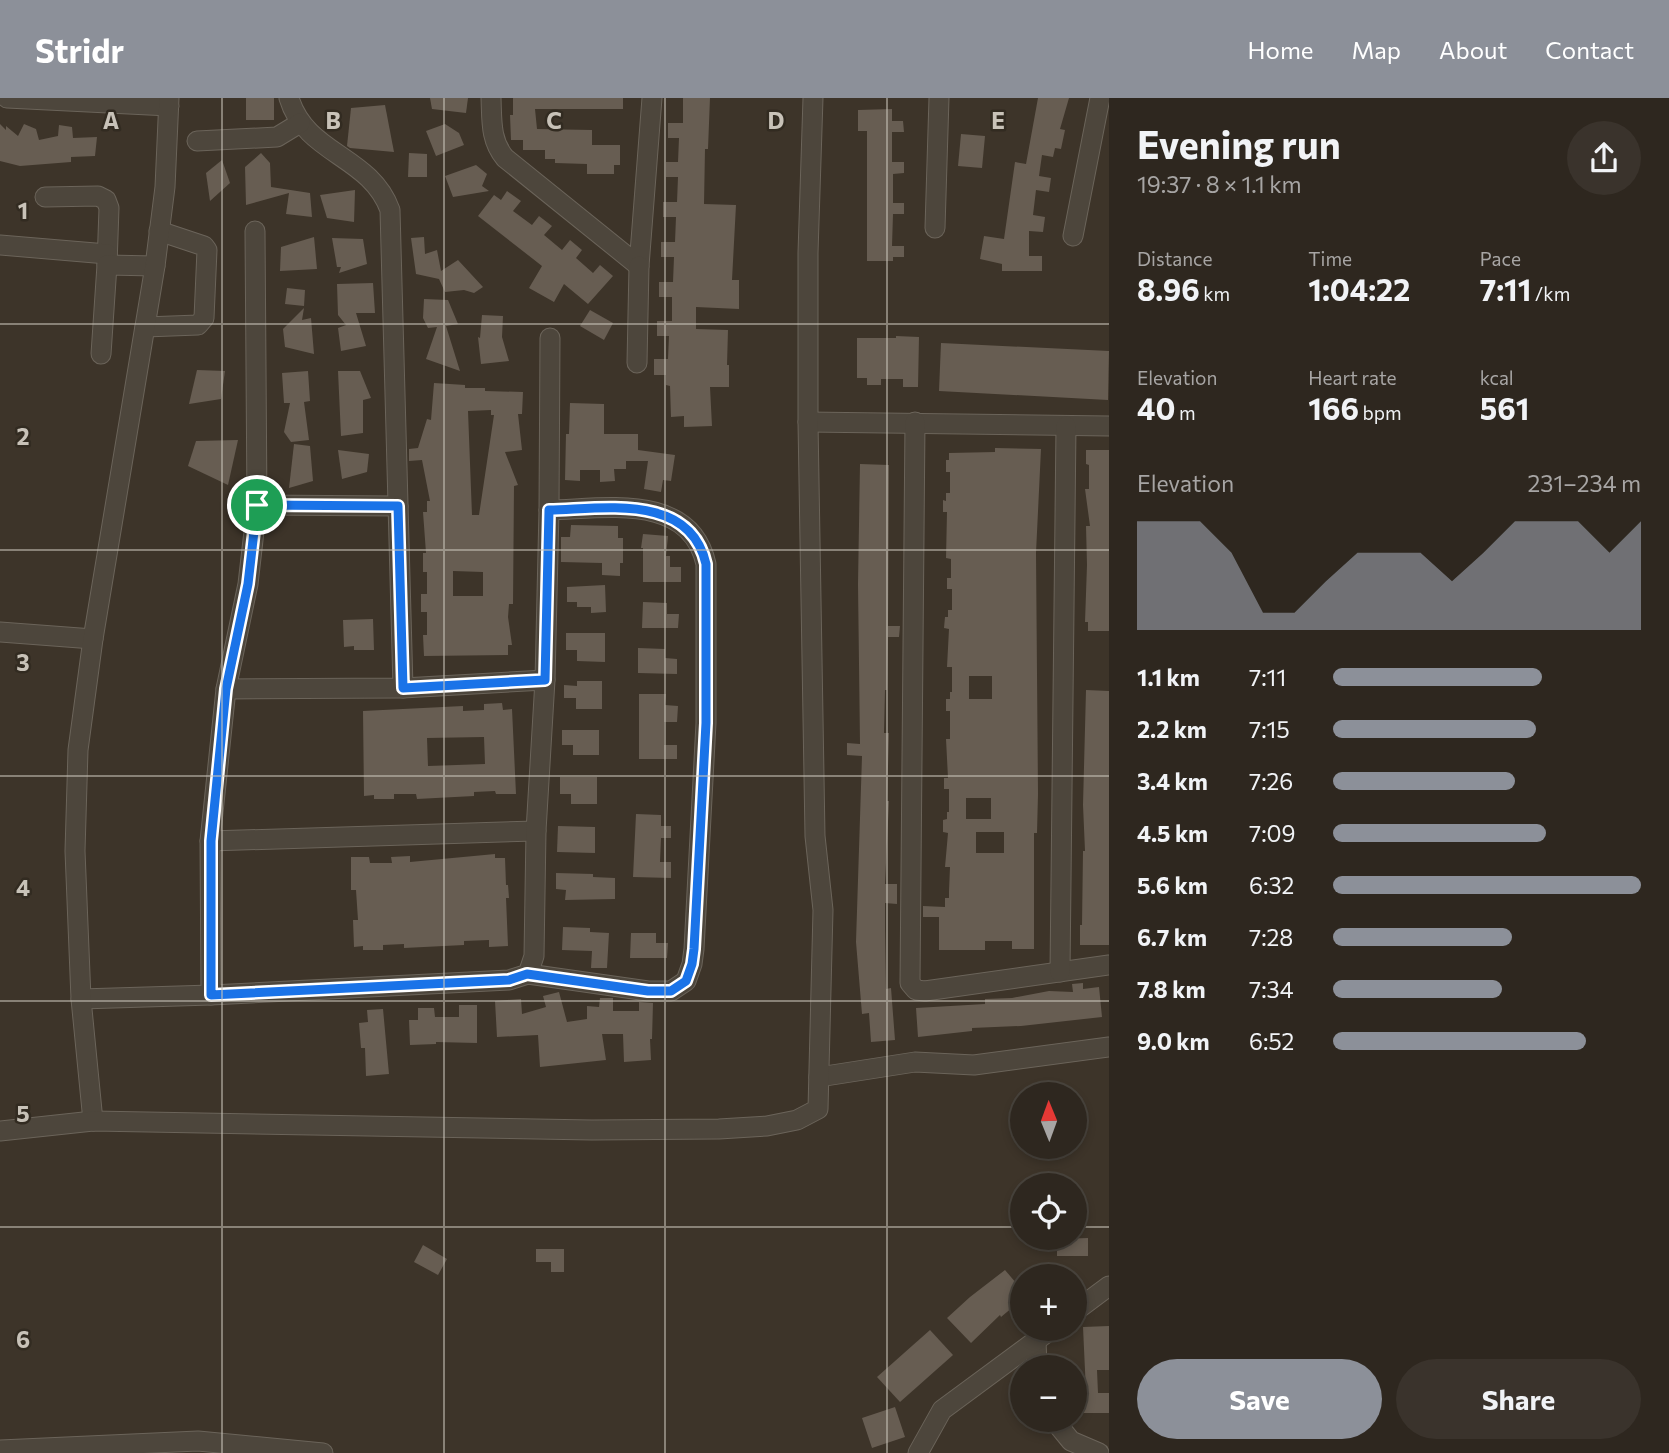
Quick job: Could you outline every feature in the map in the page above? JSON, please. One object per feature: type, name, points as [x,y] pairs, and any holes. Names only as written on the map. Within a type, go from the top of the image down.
[{"type":"street","points":[[7,98],[169,102],[165,187],[155,266],[93,639],[78,750],[75,851],[81,999],[93,1121]]},
{"type":"street","points":[[289,98],[300,123],[314,138],[367,174],[384,193],[390,210],[403,688]]},
{"type":"street","points":[[491,98],[493,136],[497,148],[505,158],[639,266]]},
{"type":"street","points":[[637,363],[639,266],[652,98]]},
{"type":"street","points":[[0,1131],[93,1121],[592,1130],[719,1129],[767,1126],[797,1120],[818,1109],[823,910],[815,836],[808,422],[808,253],[813,98]]},
{"type":"street","points":[[935,228],[939,98]]},
{"type":"street","points":[[1073,236],[1100,98]]},
{"type":"street","points":[[197,141],[277,137],[300,123]]},
{"type":"street","points":[[45,197],[98,196],[106,200],[107,259],[101,354]]},
{"type":"street","points":[[145,327],[198,325],[204,317],[207,250],[204,246],[159,230]]},
{"type":"street","points":[[211,995],[211,841],[226,689],[248,584],[257,505],[255,232]]},
{"type":"street","points":[[0,245],[155,266]]},
{"type":"street","points":[[527,974],[534,956],[536,831],[545,680],[550,338]]},
{"type":"street","points":[[808,422],[1109,426]]},
{"type":"street","points":[[915,422],[910,983],[916,990],[925,992],[1109,965]]},
{"type":"street","points":[[1060,972],[1066,426]]},
{"type":"street","points":[[257,505],[398,506]]},
{"type":"street","points":[[81,999],[509,980],[527,974],[648,991],[671,991],[686,981],[694,949],[706,723],[706,564],[702,547],[688,528],[664,514],[644,508],[549,510]]},
{"type":"street","points":[[0,632],[93,639]]},
{"type":"street","points":[[226,689],[403,688],[545,680]]},
{"type":"street","points":[[211,841],[536,831]]},
{"type":"street","points":[[819,1077],[915,1062],[974,1065],[1109,1047]]},
{"type":"street","points":[[1087,1302],[1109,1286]]},
{"type":"street","points":[[918,1453],[942,1410],[1035,1341]]},
{"type":"street","points":[[1064,1432],[1071,1441],[1099,1453]]},
{"type":"street","points":[[0,1450],[198,1441],[323,1453]]},
{"type":"building","points":[[246,98],[274,98],[274,120],[246,120]]},
{"type":"building","points":[[430,98],[468,98],[466,113],[432,109]]},
{"type":"building","points":[[513,98],[623,98],[623,109],[535,109],[537,129],[592,130],[592,145],[620,145],[620,165],[614,165],[614,174],[587,174],[587,164],[555,163],[555,159],[545,159],[545,150],[523,150],[523,140],[511,140],[510,115],[513,115]]},
{"type":"building","points":[[683,98],[710,98],[708,149],[705,149],[704,204],[736,205],[732,280],[739,280],[739,309],[696,307],[696,329],[728,330],[729,387],[710,387],[712,426],[684,427],[684,416],[671,417],[670,386],[666,385],[666,375],[654,375],[654,359],[668,359],[669,336],[657,336],[657,321],[672,321],[672,297],[659,297],[659,282],[673,282],[674,257],[661,257],[661,242],[675,242],[676,217],[663,217],[663,202],[677,202],[678,177],[666,177],[666,162],[678,162],[679,138],[668,138],[668,123],[683,123]]},
{"type":"building","points":[[1038,98],[1069,98],[1060,129],[1065,130],[1061,149],[1055,148],[1053,157],[1042,155],[1039,176],[1051,178],[1049,192],[1036,190],[1033,215],[1045,217],[1043,232],[1029,231],[1029,256],[1042,256],[1042,271],[1002,271],[1002,264],[980,259],[984,236],[1004,239],[1015,162],[1026,164]]},
{"type":"building","points":[[385,105],[394,152],[347,146],[351,108]]},
{"type":"building","points":[[892,109],[892,121],[903,121],[904,132],[892,132],[892,162],[904,162],[904,173],[893,174],[893,203],[904,203],[904,214],[893,214],[892,246],[904,246],[904,257],[893,257],[893,261],[867,261],[867,131],[858,131],[858,110]]},
{"type":"building","points":[[0,124],[18,136],[24,124],[36,129],[39,140],[58,136],[59,125],[72,127],[73,138],[97,137],[95,156],[71,157],[71,162],[20,166],[0,161]]},
{"type":"building","points":[[445,124],[459,133],[464,145],[436,156],[426,131]]},
{"type":"building","points":[[961,134],[985,136],[982,168],[958,166]]},
{"type":"building","points":[[261,153],[270,163],[271,187],[310,193],[312,217],[286,214],[289,193],[246,205],[245,167]]},
{"type":"building","points":[[409,153],[427,154],[427,177],[408,177]]},
{"type":"building","points":[[222,160],[230,183],[210,201],[206,173]]},
{"type":"building","points":[[476,165],[487,174],[482,186],[489,191],[453,197],[445,176]]},
{"type":"building","points":[[355,190],[354,222],[327,218],[320,195]]},
{"type":"building","points":[[507,191],[521,201],[513,211],[532,225],[539,216],[552,226],[544,235],[562,250],[570,240],[582,250],[576,258],[593,273],[600,265],[613,276],[588,304],[564,284],[554,302],[529,288],[542,266],[478,216],[494,195],[501,200]]},
{"type":"building","points":[[314,237],[317,269],[280,271],[281,247]]},
{"type":"building","points":[[424,237],[425,254],[437,250],[441,271],[458,260],[483,287],[474,293],[464,290],[445,292],[439,279],[416,274],[411,238]]},
{"type":"building","points":[[332,238],[363,239],[367,264],[339,273],[341,267],[337,267]]},
{"type":"building","points":[[373,283],[375,313],[356,313],[366,346],[341,351],[338,328],[346,325],[338,315],[337,284]]},
{"type":"building","points":[[287,288],[305,290],[304,306],[285,304]]},
{"type":"building","points":[[424,299],[448,300],[458,324],[446,326],[460,371],[426,359],[437,327],[428,328],[423,318]]},
{"type":"building","points":[[304,308],[302,320],[311,318],[314,354],[285,347],[283,329]]},
{"type":"building","points":[[590,310],[613,323],[604,340],[580,326]]},
{"type":"building","points":[[482,315],[503,316],[502,337],[509,361],[481,364],[478,337],[480,338]]},
{"type":"building","points":[[919,337],[918,387],[903,387],[903,379],[881,379],[881,385],[867,385],[867,378],[857,378],[857,338]]},
{"type":"building","points":[[941,343],[1109,351],[1108,400],[939,391]]},
{"type":"building","points":[[197,370],[225,371],[221,399],[189,404]]},
{"type":"building","points":[[308,371],[310,401],[304,402],[309,440],[291,442],[284,432],[290,403],[284,403],[282,373]]},
{"type":"building","points":[[338,371],[360,371],[371,398],[363,400],[363,433],[341,436]]},
{"type":"building","points":[[434,383],[485,388],[485,391],[523,392],[522,414],[518,414],[522,450],[505,452],[518,485],[514,486],[513,604],[509,604],[508,617],[512,645],[508,645],[508,655],[424,656],[423,635],[427,635],[427,612],[421,612],[421,594],[427,594],[427,572],[423,572],[423,553],[426,553],[423,512],[427,512],[427,501],[430,501],[422,460],[409,461],[409,449],[418,448],[427,419],[431,420]],"holes":[[[491,410],[491,415],[494,415],[479,515],[472,515],[468,411]],[[453,571],[483,572],[483,596],[453,596]]]},
{"type":"building","points":[[570,403],[604,404],[604,434],[638,434],[638,450],[675,455],[671,481],[663,480],[661,492],[644,489],[648,461],[626,461],[626,469],[614,469],[615,481],[600,482],[600,470],[580,470],[580,481],[565,480]]},
{"type":"building","points":[[238,440],[228,485],[188,466],[196,441]]},
{"type":"building","points":[[294,444],[310,446],[313,481],[289,488]]},
{"type":"building","points":[[995,448],[1041,449],[1036,553],[1038,794],[1037,833],[1034,833],[1034,949],[1012,949],[1012,941],[985,941],[985,950],[939,950],[939,917],[923,917],[923,906],[945,907],[945,898],[949,898],[950,867],[945,867],[948,833],[943,832],[943,820],[947,819],[949,812],[949,789],[944,789],[944,778],[948,778],[946,739],[950,739],[950,711],[946,711],[946,699],[950,699],[952,692],[952,667],[947,667],[949,629],[944,628],[948,610],[952,610],[952,589],[947,589],[947,578],[951,578],[951,559],[946,558],[947,512],[943,512],[943,500],[946,501],[946,493],[950,493],[950,472],[946,472],[946,460],[949,460],[949,453],[995,452]],"holes":[[[969,676],[992,676],[992,699],[969,699]],[[966,798],[991,798],[991,819],[966,819]],[[976,832],[1004,832],[1004,853],[976,853]]]},
{"type":"building","points":[[338,450],[369,454],[367,472],[342,479]]},
{"type":"building","points":[[1086,450],[1109,450],[1109,631],[1088,631],[1088,622],[1085,622],[1086,526],[1090,526],[1085,489],[1089,489]]},
{"type":"building","points":[[860,464],[889,465],[888,626],[900,626],[899,637],[888,637],[884,733],[889,733],[885,884],[897,884],[897,904],[885,903],[886,989],[891,988],[895,1040],[871,1042],[869,1013],[862,1014],[856,942],[862,756],[847,755],[847,743],[860,744]]},
{"type":"building","points":[[571,525],[618,526],[618,538],[623,538],[620,576],[602,575],[602,563],[561,562],[561,537],[570,537]]},
{"type":"building","points":[[643,534],[668,536],[666,556],[670,556],[670,567],[681,567],[681,582],[643,582]]},
{"type":"building","points":[[605,585],[606,612],[591,613],[591,607],[577,607],[577,602],[567,602],[567,587]]},
{"type":"building","points":[[643,602],[667,603],[667,614],[679,614],[678,628],[642,628]]},
{"type":"building","points":[[373,619],[374,650],[344,647],[343,620]]},
{"type":"building","points":[[566,633],[605,633],[605,662],[577,661],[577,650],[566,650]]},
{"type":"building","points":[[638,648],[665,649],[665,658],[677,659],[677,674],[638,673]]},
{"type":"building","points":[[577,681],[602,681],[602,709],[576,709],[576,698],[564,698],[564,685],[577,686]]},
{"type":"building","points":[[1086,690],[1109,691],[1109,945],[1080,945],[1085,851],[1083,805]]},
{"type":"building","points":[[639,694],[666,694],[665,705],[678,706],[677,722],[664,722],[664,745],[677,745],[677,759],[639,759]]},
{"type":"building","points":[[502,703],[503,710],[512,709],[516,794],[474,792],[474,796],[417,799],[416,794],[394,794],[394,799],[364,796],[363,711],[463,706],[463,711],[484,710],[484,704]],"holes":[[[484,737],[485,764],[428,766],[427,738]]]},
{"type":"building","points":[[562,730],[599,730],[599,755],[573,755],[573,745],[562,745]]},
{"type":"building","points":[[560,777],[597,777],[597,804],[571,804],[571,794],[560,794]]},
{"type":"building","points":[[636,814],[661,815],[661,826],[671,826],[671,838],[661,838],[660,862],[671,862],[671,878],[633,877]]},
{"type":"building","points":[[558,826],[595,827],[595,853],[557,852]]},
{"type":"building","points":[[495,854],[495,858],[505,858],[509,898],[506,898],[508,946],[489,947],[489,940],[464,941],[464,945],[404,948],[404,944],[383,945],[383,950],[354,947],[353,920],[358,920],[356,890],[351,890],[351,857],[369,857],[370,863],[392,863],[391,857],[410,856],[410,862]]},
{"type":"building","points":[[556,873],[593,874],[593,877],[615,878],[615,899],[565,900],[566,890],[556,889]]},
{"type":"building","points":[[563,927],[590,928],[590,932],[609,933],[607,968],[591,968],[592,951],[562,950]]},
{"type":"building","points":[[631,933],[656,933],[656,943],[668,943],[667,958],[630,958]]},
{"type":"building","points":[[1083,983],[1083,989],[1099,987],[1102,1017],[1021,1026],[972,1028],[972,1031],[918,1037],[916,1008],[985,1004],[985,999],[1012,998],[1049,991],[1073,992],[1072,984]]},
{"type":"building","points":[[559,992],[567,1022],[587,1019],[587,1006],[599,1007],[600,998],[613,998],[613,1011],[639,1011],[639,1002],[653,1003],[651,1060],[624,1062],[623,1034],[602,1034],[606,1060],[540,1067],[538,1035],[497,1037],[495,1001],[521,999],[522,1014],[546,1007],[543,996]]},
{"type":"building","points":[[459,1005],[477,1005],[477,1043],[436,1042],[410,1045],[409,1020],[418,1020],[418,1008],[434,1008],[435,1017],[459,1017]]},
{"type":"building","points":[[383,1009],[389,1074],[366,1076],[365,1048],[361,1048],[359,1023],[368,1022],[367,1010]]},
{"type":"building","points":[[1087,1238],[1088,1256],[1057,1256],[1057,1250],[1087,1250]]},
{"type":"building","points":[[423,1245],[447,1259],[438,1275],[414,1262]]},
{"type":"building","points":[[536,1249],[564,1249],[564,1272],[551,1272],[551,1262],[536,1262]]},
{"type":"building","points":[[1005,1270],[1010,1276],[1010,1310],[1001,1317],[1000,1315],[971,1343],[947,1318]]},
{"type":"building","points":[[1109,1326],[1109,1370],[1097,1370],[1098,1393],[1109,1393],[1109,1413],[1087,1413],[1087,1355],[1084,1355],[1084,1341],[1087,1341],[1087,1327]]},
{"type":"building","points":[[930,1330],[953,1355],[900,1402],[877,1377]]},
{"type":"building","points":[[895,1407],[905,1437],[872,1448],[862,1418]]},
{"type":"route","points":[[257,505],[398,506],[403,688],[545,680],[549,510],[644,508],[664,514],[688,528],[702,547],[706,564],[706,723],[694,949],[686,981],[671,991],[648,991],[527,974],[509,980],[211,995],[211,841],[226,689],[248,584],[257,505]]}]
